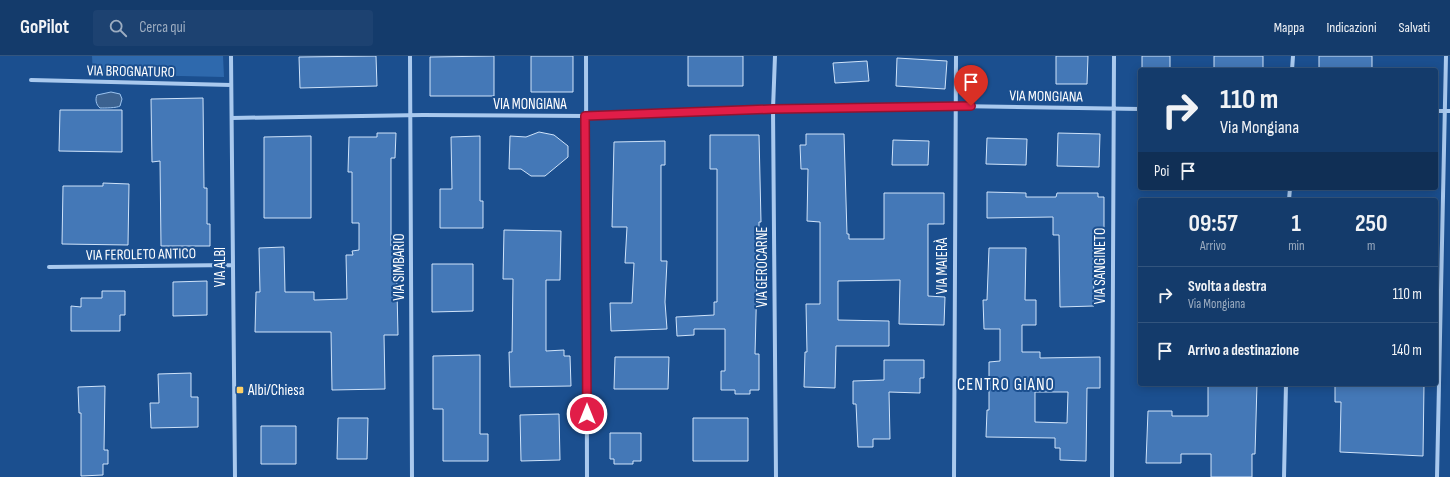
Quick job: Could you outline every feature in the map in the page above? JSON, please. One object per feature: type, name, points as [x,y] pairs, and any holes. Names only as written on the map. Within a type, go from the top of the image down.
[{"type":"street","name":"VIA ALBI","points":[[231,56],[234,477]]},
{"type":"street","name":"VIA SIMBARIO","points":[[410,56],[412,477]]},
{"type":"street","points":[[586,56],[587,477]]},
{"type":"street","name":"VIA GEROCARNE","points":[[775,56],[773,109],[776,477]]},
{"type":"street","name":"VIA MAIERÀ","points":[[954,477],[956,56]]},
{"type":"street","name":"VIA SANGINETO","points":[[1112,477],[1114,56]]},
{"type":"street","points":[[1292,68],[1293,56]]},
{"type":"street","points":[[1437,477],[1448,111],[1446,56]]},
{"type":"street","name":"VIA BROGNATURO","points":[[31,80],[231,85]]},
{"type":"street","name":"VIA MONGIANA","points":[[232,118],[585,116],[773,109],[955,106],[1138,109]]},
{"type":"street","name":"VIA FEROLETO ANTICO","points":[[49,267],[232,265]]},
{"type":"street","points":[[1284,477],[1286,386]]},
{"type":"shaded area","points":[[92,56],[223,56],[224,77],[93,74]]},
{"type":"shaded area","points":[[111,92],[120,94],[122,99],[120,106],[114,108],[100,108],[96,102],[97,95]]},
{"type":"building","points":[[376,56],[377,86],[300,88],[299,57]]},
{"type":"building","points":[[494,56],[494,96],[430,96],[430,57]]},
{"type":"building","points":[[531,56],[573,56],[573,92],[531,92]]},
{"type":"building","points":[[688,56],[743,56],[743,86],[688,86]]},
{"type":"building","points":[[1056,56],[1088,56],[1087,84],[1056,84]]},
{"type":"building","points":[[1142,56],[1170,56],[1170,68],[1142,68]]},
{"type":"building","points":[[1214,56],[1263,56],[1263,68],[1214,68]]},
{"type":"building","points":[[1319,56],[1372,56],[1372,68],[1319,68]]},
{"type":"building","points":[[897,58],[947,61],[945,89],[896,86]]},
{"type":"building","points":[[867,61],[869,81],[835,83],[833,63]]},
{"type":"building","points":[[203,98],[204,188],[207,188],[207,224],[210,224],[210,246],[161,246],[160,161],[152,162],[151,99]]},
{"type":"building","points":[[60,110],[122,110],[122,152],[59,151]]},
{"type":"building","points":[[539,132],[554,135],[568,146],[568,157],[545,176],[531,176],[521,169],[509,169],[510,136],[526,137]]},
{"type":"building","points":[[377,133],[396,133],[395,158],[391,158],[391,246],[396,246],[398,335],[384,335],[385,389],[332,390],[331,332],[255,332],[256,292],[260,292],[259,248],[284,247],[285,292],[314,292],[314,300],[347,299],[346,255],[353,255],[352,251],[359,250],[359,223],[352,223],[352,172],[348,172],[349,137],[377,137]]},
{"type":"building","points":[[1058,133],[1100,134],[1099,167],[1057,166]]},
{"type":"building","points":[[806,134],[844,134],[847,234],[849,234],[849,239],[884,239],[884,193],[944,193],[944,224],[928,224],[928,296],[945,297],[944,325],[899,324],[900,280],[838,281],[838,320],[889,321],[889,346],[836,346],[835,388],[804,387],[805,352],[807,352],[806,304],[820,304],[820,222],[807,221],[808,169],[801,169],[800,145],[806,145]]},
{"type":"building","points":[[710,135],[759,135],[761,222],[759,222],[759,277],[757,277],[755,354],[759,354],[759,390],[750,390],[750,394],[735,394],[735,390],[721,390],[721,371],[725,371],[725,329],[694,329],[694,335],[677,336],[676,317],[714,315],[714,302],[717,302],[717,169],[710,169]]},
{"type":"building","points":[[311,136],[311,218],[264,218],[264,137]]},
{"type":"building","points":[[480,136],[480,201],[483,201],[483,228],[440,228],[440,189],[452,189],[451,137]]},
{"type":"building","points":[[987,138],[1027,139],[1026,165],[986,164]]},
{"type":"building","points":[[893,140],[929,141],[928,165],[892,165]]},
{"type":"building","points":[[665,141],[665,165],[661,165],[661,261],[667,261],[665,302],[667,329],[611,331],[610,303],[632,303],[634,263],[625,263],[627,227],[612,227],[614,142]]},
{"type":"building","points":[[103,183],[129,184],[128,245],[62,244],[63,186],[103,186]]},
{"type":"building","points":[[987,192],[1026,193],[1026,197],[1056,197],[1057,193],[1098,193],[1098,197],[1104,197],[1104,235],[1093,235],[1094,306],[1060,307],[1059,235],[1053,235],[1053,217],[987,218]]},
{"type":"building","points":[[504,230],[561,231],[560,280],[546,280],[546,351],[564,350],[564,356],[570,356],[571,386],[510,387],[509,352],[512,352],[513,279],[503,279]]},
{"type":"building","points":[[989,248],[1026,248],[1025,300],[1036,300],[1036,325],[1022,325],[1022,352],[1040,352],[1040,358],[1100,357],[1100,388],[1087,388],[1086,461],[1060,460],[1060,448],[1055,448],[1055,438],[986,437],[987,410],[989,410],[989,362],[1000,361],[1000,329],[984,329],[983,300],[987,300]],"holes":[[[1035,392],[1068,392],[1067,423],[1035,422]]]},
{"type":"building","points":[[432,264],[473,264],[473,311],[432,312]]},
{"type":"building","points":[[207,281],[207,315],[173,316],[173,282]]},
{"type":"building","points":[[102,291],[125,291],[125,315],[120,315],[120,331],[71,331],[71,306],[81,307],[81,298],[102,298]]},
{"type":"building","points":[[480,355],[480,434],[488,434],[488,461],[443,461],[443,409],[433,409],[433,356]]},
{"type":"building","points":[[615,357],[669,357],[668,389],[614,389]]},
{"type":"building","points":[[884,360],[924,360],[924,378],[920,378],[920,393],[889,392],[890,439],[873,439],[873,447],[858,447],[856,404],[853,404],[853,381],[884,380]]},
{"type":"building","points":[[191,373],[191,397],[198,397],[198,427],[151,428],[150,403],[159,403],[158,374]]},
{"type":"building","points":[[105,386],[104,450],[108,450],[108,464],[103,464],[103,475],[81,476],[81,413],[79,413],[78,387]]},
{"type":"building","points":[[1208,386],[1257,386],[1255,454],[1252,454],[1252,477],[1211,477],[1211,454],[1181,454],[1181,463],[1146,463],[1148,411],[1172,411],[1172,416],[1208,416]]},
{"type":"building","points":[[1335,386],[1424,386],[1423,456],[1340,452],[1341,402],[1335,402]]},
{"type":"building","points":[[559,414],[560,460],[521,461],[520,415]]},
{"type":"building","points":[[338,418],[368,418],[367,459],[337,459]]},
{"type":"building","points":[[693,418],[748,418],[748,461],[693,461]]},
{"type":"building","points":[[261,426],[296,426],[296,464],[261,464]]},
{"type":"building","points":[[610,433],[641,433],[641,461],[633,461],[633,464],[614,464],[614,459],[610,459]]},
{"type":"place","name":"Albi/Chiesa","points":[[240,390]]},
{"type":"district","name":"CENTRO GIANO","points":[[1006,384]]},
{"type":"route","points":[[587,414],[585,116],[773,109],[971,106]]}]
